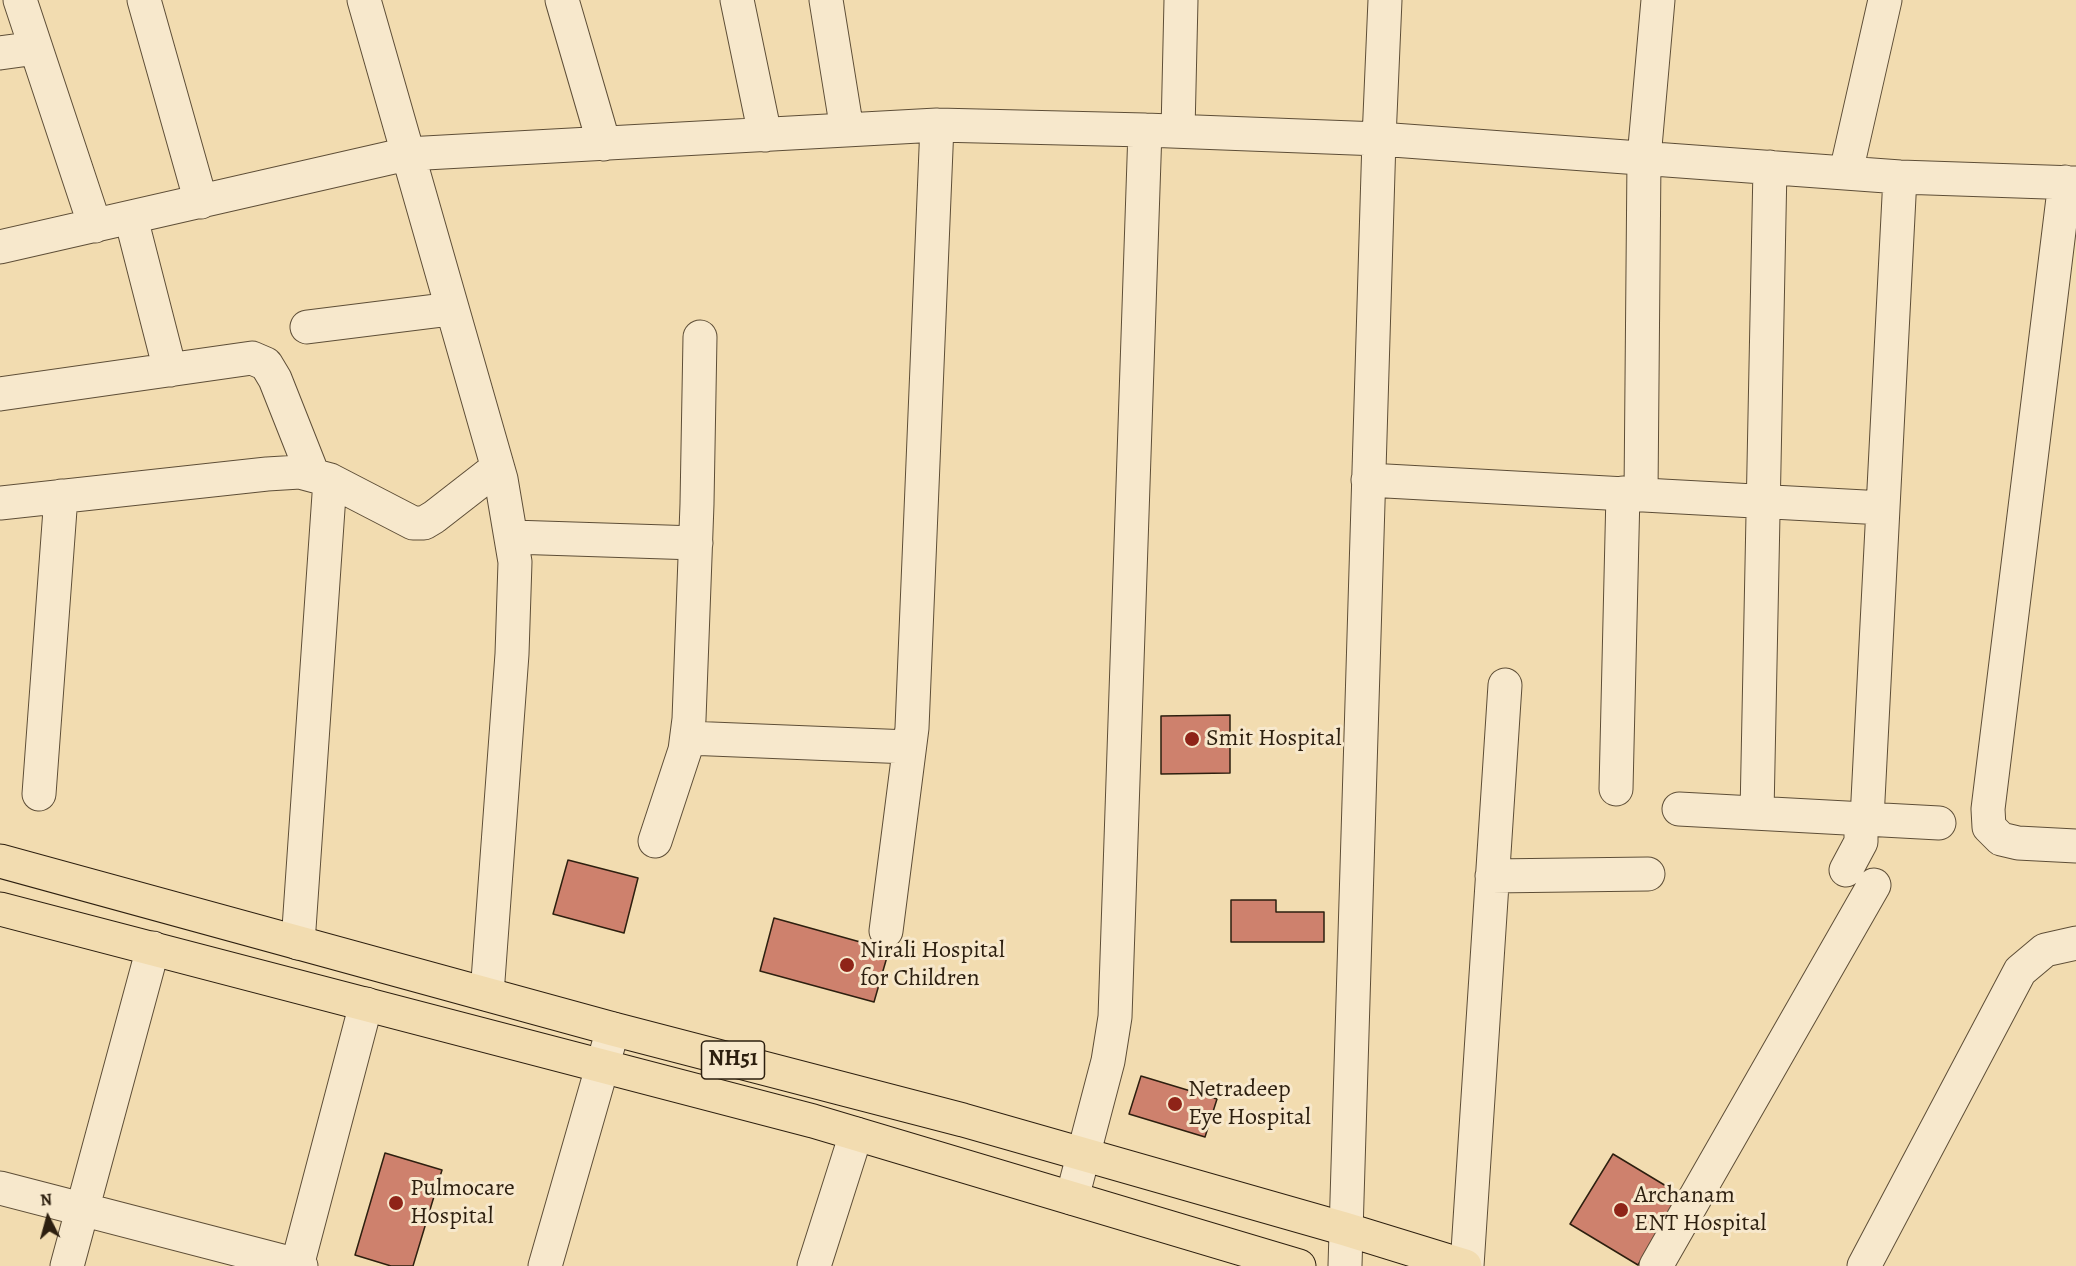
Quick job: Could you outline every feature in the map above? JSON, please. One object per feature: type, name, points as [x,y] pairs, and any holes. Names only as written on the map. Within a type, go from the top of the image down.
[{"type":"highway","name":"NH51","points":[[0,861],[613,1029],[963,1120],[1345,1228],[1466,1266]]},
{"type":"highway","name":"NH51","points":[[0,909],[856,1134],[1292,1265]]},
{"type":"street","points":[[20,0],[95,226]]},
{"type":"street","points":[[144,0],[201,202]]},
{"type":"street","points":[[364,0],[497,468],[512,537],[515,562],[512,654],[487,994]]},
{"type":"street","points":[[562,0],[604,144]]},
{"type":"street","points":[[737,0],[765,135]]},
{"type":"street","points":[[826,0],[847,130]]},
{"type":"street","points":[[1178,131],[1181,0]]},
{"type":"street","points":[[1345,1266],[1368,480],[1385,0]]},
{"type":"street","points":[[1616,789],[1632,493],[1644,158],[1658,0]]},
{"type":"street","points":[[1846,172],[1885,0]]},
{"type":"street","points":[[0,53],[36,48]]},
{"type":"street","points":[[886,931],[909,747],[938,125]]},
{"type":"street","points":[[0,247],[407,154],[938,125],[1379,139],[1900,177],[2071,182],[1988,808],[1989,826],[2001,839],[2018,843],[2076,846]]},
{"type":"street","points":[[1072,1198],[1113,1042],[1115,1017],[1145,130]]},
{"type":"street","points":[[1757,813],[1770,167]]},
{"type":"street","points":[[1656,1266],[1860,878],[1883,508],[1900,177]]},
{"type":"street","points":[[131,218],[170,370]]},
{"type":"street","points":[[307,327],[451,309]]},
{"type":"street","points":[[655,841],[685,750],[689,719],[696,543],[700,337]]},
{"type":"street","points":[[0,394],[252,358],[266,364],[275,379],[321,478],[298,943]]},
{"type":"street","points":[[0,503],[300,472],[321,478],[413,523],[424,523],[434,518],[497,468]]},
{"type":"street","points":[[1368,480],[1883,508]]},
{"type":"street","points":[[39,794],[61,496]]},
{"type":"street","points":[[512,537],[696,543]]},
{"type":"street","points":[[1466,1266],[1505,685]]},
{"type":"street","points":[[687,738],[909,747]]},
{"type":"street","points":[[1679,809],[1939,823]]},
{"type":"street","points":[[1492,876],[1648,874]]},
{"type":"street","points":[[1864,1266],[2020,971],[2045,950],[2076,943]]},
{"type":"street","points":[[67,1266],[153,948]]},
{"type":"street","points":[[0,1188],[298,1266],[366,1004]]},
{"type":"street","points":[[544,1266],[613,1029]]},
{"type":"street","points":[[814,1266],[856,1134]]},
{"type":"building","points":[[1230,715],[1230,773],[1161,774],[1161,716]]},
{"type":"building","points":[[568,860],[638,878],[624,933],[553,914]]},
{"type":"building","points":[[1231,900],[1276,900],[1276,912],[1324,912],[1324,942],[1231,942]]},
{"type":"building","points":[[774,918],[889,950],[874,1002],[760,971]]},
{"type":"building","points":[[1141,1076],[1217,1099],[1205,1137],[1129,1114]]},
{"type":"building","points":[[385,1153],[442,1170],[413,1266],[391,1266],[355,1255]]},
{"type":"building","points":[[1613,1154],[1681,1195],[1638,1265],[1570,1224]]},
{"type":"place","name":"Smit Hospital","points":[[1192,739]]},
{"type":"place","name":"Nirali Hospital for Children","points":[[847,965]]},
{"type":"place","name":"Netradeep Eye Hospital","points":[[1175,1104]]},
{"type":"place","name":"Pulmocare Hospital","points":[[396,1203]]},
{"type":"place","name":"Archanam ENT Hospital","points":[[1621,1210]]}]
